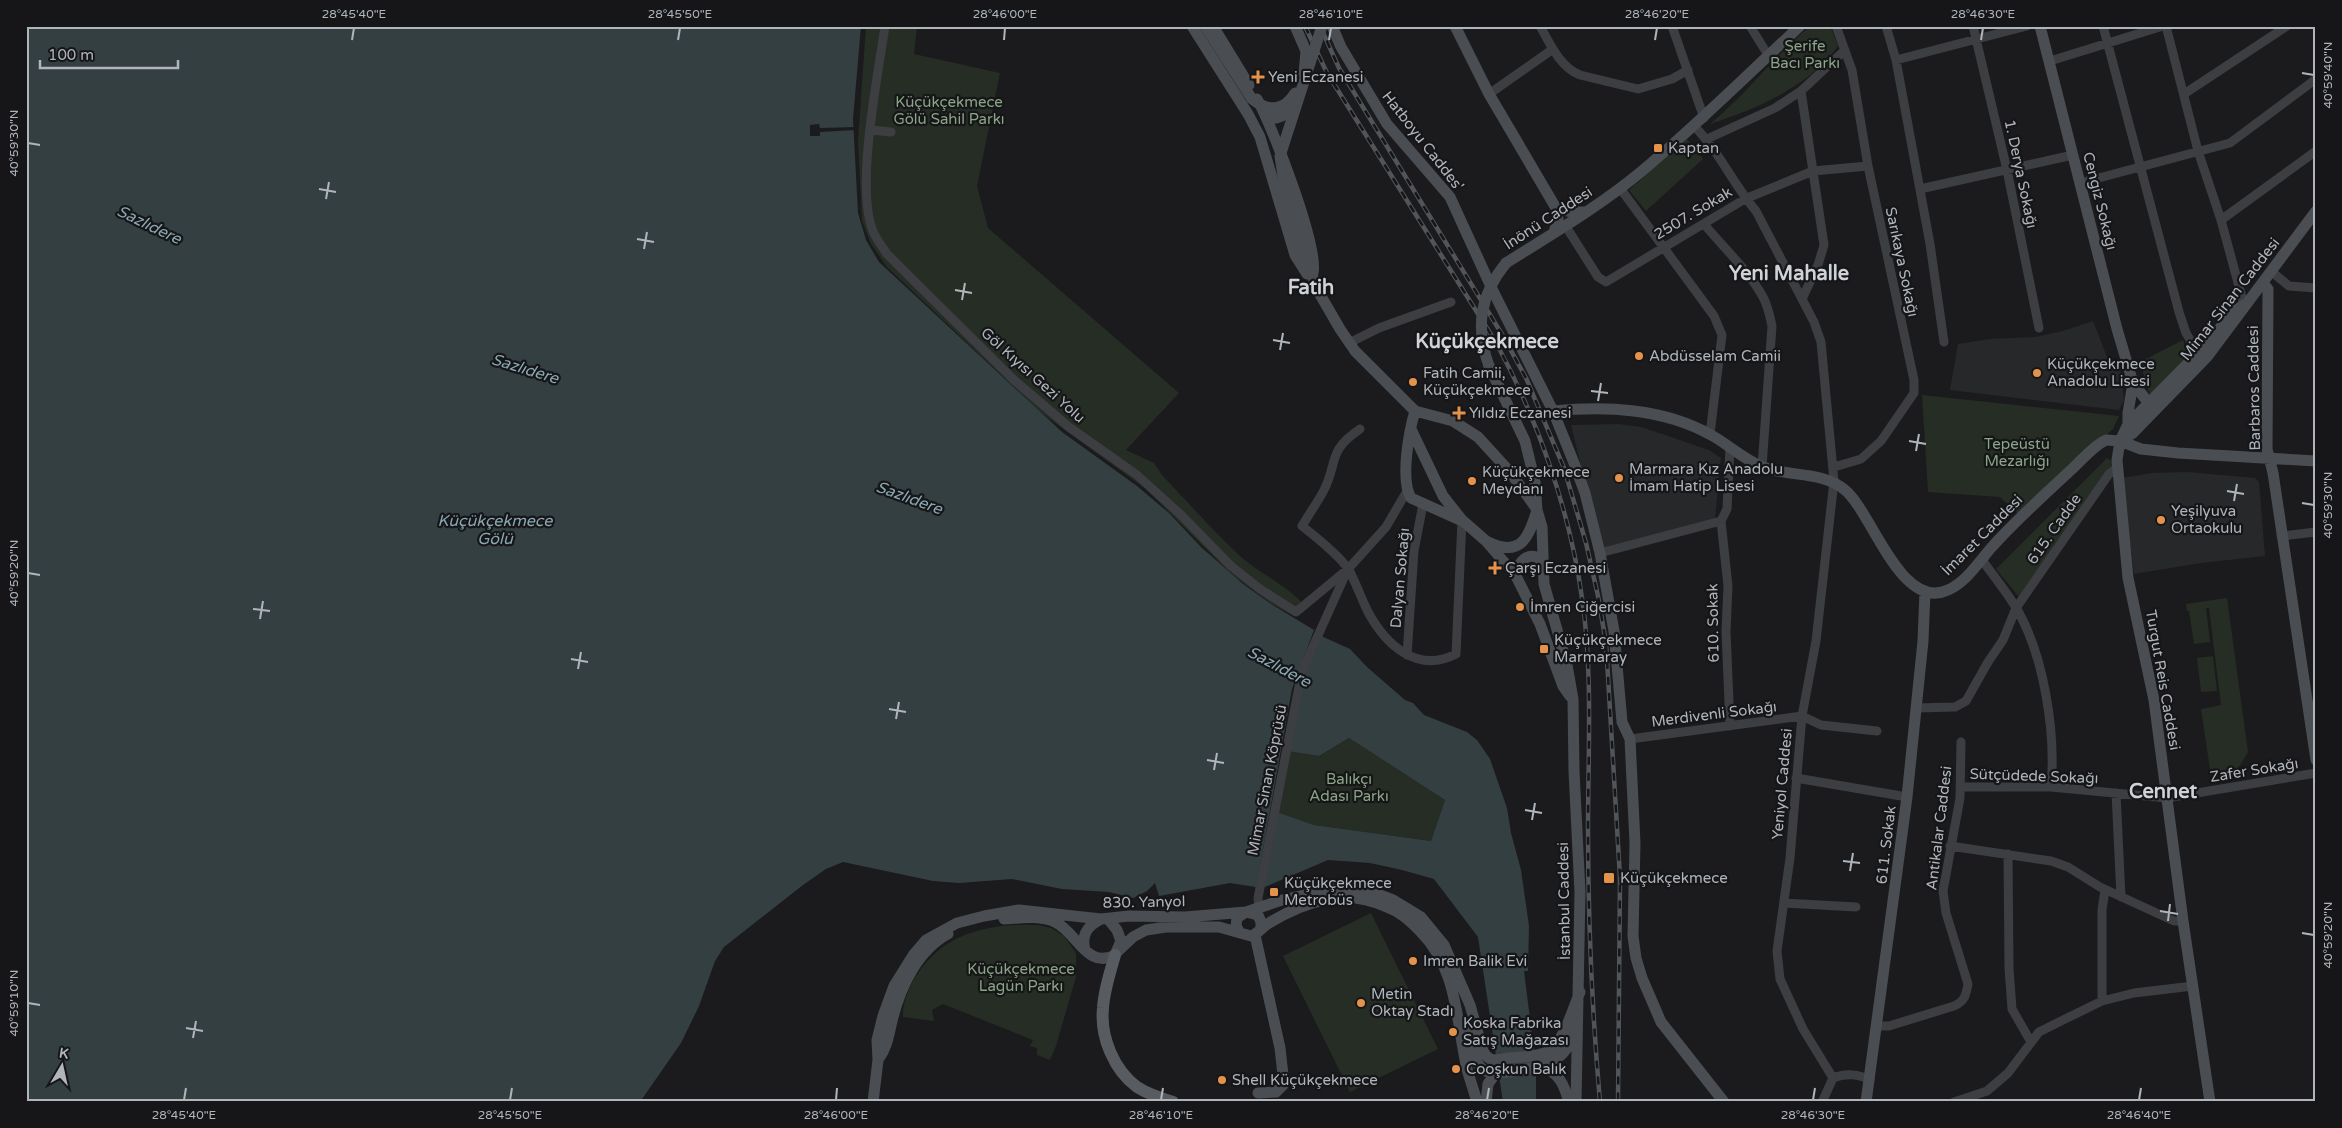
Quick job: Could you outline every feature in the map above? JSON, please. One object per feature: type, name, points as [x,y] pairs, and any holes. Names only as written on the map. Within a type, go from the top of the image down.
[{"type":"main road","points":[[1116,954],[1103,1008],[1104,1033],[1109,1051],[1116,1063],[1136,1086],[1154,1096],[1173,1102]]},
{"type":"street","name":"Göl Kıyısı Gezi Yolu","points":[[884,26],[871,130],[866,193],[873,230],[887,254],[1014,380],[1070,427],[1137,474],[1231,566],[1260,589],[1296,612],[1348,569]]},
{"type":"street","points":[[1192,26],[1254,125],[1264,150],[1295,255],[1301,267],[1312,279],[1349,343],[1415,411],[1453,421],[1478,437],[1510,472],[1537,510],[1528,538],[1520,545],[1502,546],[1486,541]]},
{"type":"street","points":[[1205,26],[1252,99],[1258,104],[1276,108],[1289,103],[1302,83]]},
{"type":"street","points":[[1213,26],[1265,114],[1278,146],[1290,177],[1313,256],[1312,279]]},
{"type":"street","points":[[1278,146],[1304,72],[1306,51],[1295,26]]},
{"type":"street","points":[[1312,279],[1286,198],[1280,156],[1302,83],[1322,26]]},
{"type":"street","name":"Hatboyu Caddes'","points":[[1332,26],[1350,62],[1387,124],[1450,197],[1492,291],[1553,411],[1585,493],[1600,553],[1614,631],[1622,722],[1630,739],[1635,843],[1633,936],[1642,978],[1661,1022],[1724,1102]]},
{"type":"street","points":[[1454,26],[1489,94],[1556,208],[1558,219],[1554,232]]},
{"type":"street","points":[[1540,26],[1553,49],[1571,71],[1638,89],[1672,79],[1688,70]]},
{"type":"street","points":[[1672,26],[1704,118]]},
{"type":"street","points":[[1750,26],[1768,55]]},
{"type":"street","name":"İnönü Caddesi","points":[[1544,564],[1542,527],[1537,510],[1535,482],[1525,441],[1482,349],[1484,301],[1494,279],[1506,263],[1620,188],[1704,118],[1730,90],[1800,26]]},
{"type":"street","name":"Sarıkaya Sokağı","points":[[1834,467],[1861,459],[1882,441],[1914,393],[1914,380],[1868,166],[1852,70],[1836,26]]},
{"type":"street","points":[[1886,26],[1896,60],[1920,189],[1944,342]]},
{"type":"street","name":"1. Derya Sokağı","points":[[1972,26],[2007,170],[2039,328]]},
{"type":"street","points":[[1896,60],[2027,26]]},
{"type":"street","name":"Cengiz Sokağı","points":[[2040,26],[2117,329],[2133,383],[2143,398],[2150,401]]},
{"type":"street","points":[[2103,26],[2179,312],[2186,333],[2198,353]]},
{"type":"street","points":[[2050,61],[2165,26],[2198,151],[2221,220],[2244,305],[2236,310],[2198,353],[2128,424]]},
{"type":"street","points":[[2184,94],[2287,26]]},
{"type":"street","points":[[1489,94],[1553,49]]},
{"type":"street","points":[[1707,139],[1775,108],[1801,91],[1845,50]]},
{"type":"street","points":[[2080,183],[2230,143],[2316,80]]},
{"type":"street","points":[[1801,91],[1824,245],[1818,265],[1802,299]]},
{"type":"street","points":[[1265,114],[1276,118],[1282,116],[1293,106]]},
{"type":"street","name":"Yeniyol Caddesi","points":[[1694,126],[1707,139],[1745,199],[1756,211],[1775,244],[1814,322],[1821,342],[1834,481],[1816,641],[1802,716],[1778,951],[1780,979],[1803,1029],[1833,1078]]},
{"type":"street","points":[[871,130],[891,132]]},
{"type":"street","points":[[2221,220],[2316,151]]},
{"type":"street","points":[[1920,189],[2073,155]]},
{"type":"street","name":"2507. Sokak","points":[[1565,225],[1598,277],[1606,282],[1745,199],[1813,171],[1868,166]]},
{"type":"street","points":[[1620,188],[1714,316],[1722,335],[1710,434]]},
{"type":"street","points":[[1556,208],[1571,212],[1586,212]]},
{"type":"street","name":"Mimar Sinan Caddesi","points":[[2120,442],[2133,433],[2206,357],[2240,315],[2244,305],[2272,272],[2316,211]]},
{"type":"street","points":[[1704,224],[1763,296],[1768,308],[1772,326],[1762,467]]},
{"type":"street","points":[[2272,272],[2289,286],[2316,288]]},
{"type":"street","name":"Barbaros Caddesi","points":[[2263,283],[2268,289],[2267,449],[2315,743],[2316,760]]},
{"type":"street","points":[[1349,343],[1378,328],[1451,302]]},
{"type":"street","name":"Cengiz Sokağı","points":[[2128,424],[2133,383]]},
{"type":"street","points":[[2150,401],[2158,402],[2166,399]]},
{"type":"street","points":[[1553,411],[1586,408],[1640,412],[1668,417],[1710,434],[1762,467],[1834,481],[1858,503],[1888,556],[1908,583],[1925,590]]},
{"type":"street","points":[[1415,411],[1407,454],[1407,491],[1411,498],[1462,520]]},
{"type":"street","name":"Turgut Reis Caddesi","points":[[2128,424],[2120,442],[2117,468],[2128,578],[2154,700],[2183,921],[2210,1102]]},
{"type":"street","points":[[1360,429],[1344,440],[1336,451],[1324,490],[1302,526],[1348,569],[1369,613],[1383,635],[1407,655],[1428,662],[1443,661],[1456,654],[1462,520]]},
{"type":"street","points":[[1411,429],[1434,480],[1462,520],[1486,541],[1516,576],[1540,624],[1563,686],[1573,699]]},
{"type":"street","name":"İmaret Caddesi","points":[[1925,590],[1930,592],[1946,591],[1962,581],[2030,508],[2099,444],[2106,440],[2120,442]]},
{"type":"street","points":[[2120,442],[2141,449],[2178,453],[2316,462]]},
{"type":"street","points":[[1600,553],[1721,520],[1727,509],[1730,447]]},
{"type":"street","name":"615. Cadde","points":[[1916,708],[1955,707],[1966,701],[1988,662],[2004,640],[2016,608],[2109,474],[2117,468]]},
{"type":"street","points":[[1348,569],[1386,527],[1407,491]]},
{"type":"street","name":"Dalyan Sokağı","points":[[1407,655],[1414,551],[1423,504]]},
{"type":"street","name":"610. Sokak","points":[[1721,520],[1728,586],[1726,632],[1730,726]]},
{"type":"street","points":[[2281,536],[2316,532]]},
{"type":"street","points":[[1516,576],[1520,561],[1527,557],[1535,557],[1544,564]]},
{"type":"street","points":[[1982,560],[2016,608],[2035,653],[2049,710],[2053,766],[2051,787]]},
{"type":"street","name":"İstanbul Caddesi","points":[[1544,564],[1544,584],[1567,665],[1573,699],[1574,771],[1580,892],[1580,992],[1576,1102]]},
{"type":"street","name":"Mimar Sinan Köprüsü","points":[[1259,908],[1260,889],[1302,671],[1322,631],[1348,569]]},
{"type":"street","name":"611. Sokak","points":[[1866,1102],[1907,797],[1923,641],[1925,590]]},
{"type":"street","points":[[1802,716],[1821,724],[1876,730]]},
{"type":"street","name":"Merdivenli Sokağı","points":[[1630,739],[1802,716]]},
{"type":"street","name":"Antikalar Caddesi","points":[[1876,1026],[1889,1026],[1954,1006],[1962,1002],[1966,995],[1968,984],[1946,913],[1943,890],[1961,787],[1961,742]]},
{"type":"street","name":"Zafer Sokağı","points":[[2166,798],[2316,774]]},
{"type":"street","points":[[1796,778],[1907,797]]},
{"type":"street","name":"Sütçüdede Sokağı","points":[[1961,787],[2051,787],[2166,798]]},
{"type":"street","points":[[2116,793],[2121,897]]},
{"type":"street","points":[[1950,846],[2051,861],[2068,867],[2105,890],[2174,921],[2183,921]]},
{"type":"street","points":[[2008,854],[2009,968],[2012,1009],[2032,1042]]},
{"type":"street","name":"830. Yanyol","points":[[873,1102],[878,1060],[885,1052],[887,1020],[894,986],[914,954],[926,940],[957,923],[984,916],[1019,910],[1104,919],[1129,916],[1185,917],[1246,912],[1335,888],[1364,890],[1393,900],[1421,916],[1444,945],[1459,976]]},
{"type":"street","points":[[2102,1001],[2102,910],[2105,890]]},
{"type":"street","points":[[1258,932],[1301,906],[1328,899],[1351,897],[1372,900],[1397,911],[1409,920],[1438,954],[1446,970],[1459,1017],[1467,1068],[1477,1102]]},
{"type":"street","points":[[1784,903],[1856,907]]},
{"type":"street","points":[[1240,933],[1236,922],[1240,915],[1246,912],[1258,915],[1261,922],[1258,932],[1280,1048],[1284,1084],[1276,1092],[1258,1093]]},
{"type":"street","name":"830. Yanyol","points":[[887,1020],[905,982],[918,962],[945,936],[960,928],[1003,919],[1042,919],[1054,922],[1065,929],[1085,950]]},
{"type":"street","points":[[1104,919],[1120,935],[1120,946],[1116,954],[1099,959],[1085,950],[1084,934],[1091,925],[1104,919]]},
{"type":"street","name":"830. Yanyol","points":[[1116,954],[1133,937],[1146,930],[1166,927],[1213,927],[1247,936],[1258,932]]},
{"type":"street","points":[[1459,976],[1471,1006],[1483,1051],[1486,1056],[1493,1060],[1540,1054],[1551,1050],[1559,1040],[1580,992]]},
{"type":"street","points":[[1459,976],[1476,1061],[1484,1070],[1494,1074],[1543,1067],[1557,1059],[1570,1043],[1580,992]]},
{"type":"street","points":[[1954,1102],[1987,1091],[2008,1073],[2039,1032],[2102,1001],[2134,993],[2193,986]]},
{"type":"street","points":[[1543,1067],[1556,1074],[1562,1082],[1569,1102]]},
{"type":"street","points":[[1486,1102],[1488,1084],[1494,1074]]},
{"type":"street","points":[[1822,1102],[1833,1078],[1845,1075],[1862,1076],[1870,1080]]},
{"type":"shaded area","name":"Küçükçekmece Anadolu Lisesi","points":[[2093,321],[2109,362],[2119,359],[2124,400],[2119,410],[1950,390],[1958,344],[1989,339],[2035,337],[2063,331]]},
{"type":"shaded area","name":"Marmara Kız Anadolu İmam Hatip Lisesi","points":[[1619,424],[1641,427],[1668,436],[1709,450],[1721,458],[1715,518],[1659,537],[1602,551],[1571,425]]},
{"type":"shaded area","points":[[2187,472],[2255,478],[2259,482],[2265,556],[2201,563],[2134,574],[2122,478],[2152,473]]},
{"type":"green space","name":"Küçükçekmece Gölü Sahil Parkı","points":[[866,26],[917,26],[914,54],[1000,73],[977,186],[988,228],[1179,393],[1126,450],[1154,463],[1162,475],[1210,527],[1240,556],[1282,585],[1304,605],[1292,615],[1270,603],[1231,574],[1146,489],[1040,412],[886,266],[871,244],[862,221],[858,141]]},
{"type":"green space","name":"Şerife Bacı Parkı","points":[[1810,26],[1830,26],[1838,46],[1826,61],[1797,85],[1780,95],[1763,104],[1710,124],[1784,50]]},
{"type":"green space","points":[[1687,139],[1703,159],[1646,211],[1629,190]]},
{"type":"green space","points":[[2183,340],[2189,356],[2153,393],[2149,393],[2140,362]]},
{"type":"green space","name":"Tepeüstü Mezarlığı","points":[[1922,395],[2119,416],[2113,429],[2019,515],[2000,497],[1928,492]]},
{"type":"green space","name":"Tepeüstü Mezarlığı","points":[[2107,458],[2115,464],[2019,597],[1996,569]]},
{"type":"green space","points":[[2227,598],[2248,752],[2234,771],[2225,775],[2211,776],[2201,709],[2221,705],[2209,608],[2206,608],[2210,642],[2194,644],[2189,611],[2187,611],[2186,604]]},
{"type":"green space","points":[[2213,656],[2217,691],[2201,692],[2197,658]]},
{"type":"green space","name":"Balıkçı Adası Parkı","points":[[1349,738],[1445,800],[1431,841],[1314,825],[1277,812],[1287,751],[1319,756]]},
{"type":"green space","name":"Metin Oktay Stadı","points":[[1371,913],[1438,1049],[1350,1092],[1283,956]]},
{"type":"green space","name":"Küçükçekmece Lagün Parkı","points":[[1012,925],[1038,925],[1051,928],[1064,936],[1076,953],[1076,977],[1056,1046],[1050,1060],[1037,1055],[1037,1048],[1030,1046],[1033,1040],[943,1004],[932,1010],[934,1021],[903,1017],[904,1004],[912,983],[931,957],[954,940],[967,934]]},
{"type":"water","name":"Küçükçekmece Gölü","points":[[26,26],[861,26],[853,119],[858,213],[866,240],[879,262],[1062,432],[1137,486],[1169,513],[1201,547],[1243,584],[1271,604],[1314,630],[1292,689],[1256,887],[1230,883],[1159,896],[1155,883],[1147,891],[1133,898],[1109,892],[1062,889],[1012,879],[959,883],[933,881],[843,862],[826,869],[803,885],[724,947],[715,961],[699,1006],[681,1043],[640,1102],[26,1102]]},
{"type":"water","points":[[1319,635],[1350,649],[1367,667],[1405,700],[1413,703],[1424,715],[1467,732],[1477,740],[1490,759],[1507,808],[1511,833],[1521,870],[1529,926],[1528,971],[1524,971],[1536,1067],[1536,1102],[1503,1102],[1478,937],[1434,879],[1370,863],[1328,860],[1260,889],[1277,812],[1314,825],[1431,841],[1445,800],[1349,738],[1319,756],[1287,751],[1302,671]]},
{"type":"pier","points":[[819,124],[820,128],[856,127],[856,130],[820,132],[820,136],[810,136],[810,125]]},
{"type":"railway","points":[[1305,26],[1327,73],[1495,341],[1525,401],[1550,465],[1560,498],[1577,565],[1588,654],[1590,931],[1600,1102]]},
{"type":"railway","points":[[1320,26],[1339,68],[1503,336],[1526,378],[1564,468],[1586,543],[1606,643],[1620,878],[1618,1102]]},
{"type":"place","name":"Yeni Eczanesi","points":[[1258,77]]},
{"type":"place","name":"Kaptan","points":[[1658,148]]},
{"type":"place","name":"Abdüsselam Camii","points":[[1639,356]]},
{"type":"place","name":"Küçükçekmece Anadolu Lisesi","points":[[2037,373]]},
{"type":"place","name":"Fatih Camii, Küçükçekmece","points":[[1413,382]]},
{"type":"place","name":"Yıldız Eczanesi","points":[[1459,413]]},
{"type":"place","name":"Marmara Kız Anadolu İmam Hatip Lisesi","points":[[1619,478]]},
{"type":"place","name":"Küçükçekmece Meydanı","points":[[1472,481]]},
{"type":"place","name":"Yeşilyuva Ortaokulu","points":[[2161,520]]},
{"type":"place","name":"Çarşı Eczanesi","points":[[1495,568]]},
{"type":"place","name":"İmren Ciğercisi","points":[[1520,607]]},
{"type":"place","name":"Küçükçekmece Marmaray","points":[[1544,649]]},
{"type":"place","name":"Küçükçekmece","points":[[1609,878]]},
{"type":"place","name":"Küçükçekmece Metrobüs","points":[[1274,892]]},
{"type":"place","name":"Imren Balik Evi","points":[[1413,961]]},
{"type":"place","name":"Metin Oktay Stadı","points":[[1361,1003]]},
{"type":"place","name":"Koska Fabrika Satış Mağazası","points":[[1453,1032]]},
{"type":"place","name":"Cooşkun Balık","points":[[1456,1069]]},
{"type":"place","name":"Shell Küçükçekmece","points":[[1222,1080]]},
{"type":"district","name":"Yeni Mahalle","points":[[1789,274]]},
{"type":"district","name":"Fatih","points":[[1311,288]]},
{"type":"district","name":"Küçükçekmece","points":[[1487,342]]},
{"type":"district","name":"Cennet","points":[[2163,792]]},
{"type":"water label","name":"Sazlıdere","points":[[149,225]]},
{"type":"water label","name":"Sazlıdere","points":[[525,369]]},
{"type":"water label","name":"Sazlıdere","points":[[909,498]]},
{"type":"water label","name":"Sazlıdere","points":[[1279,667]]}]
